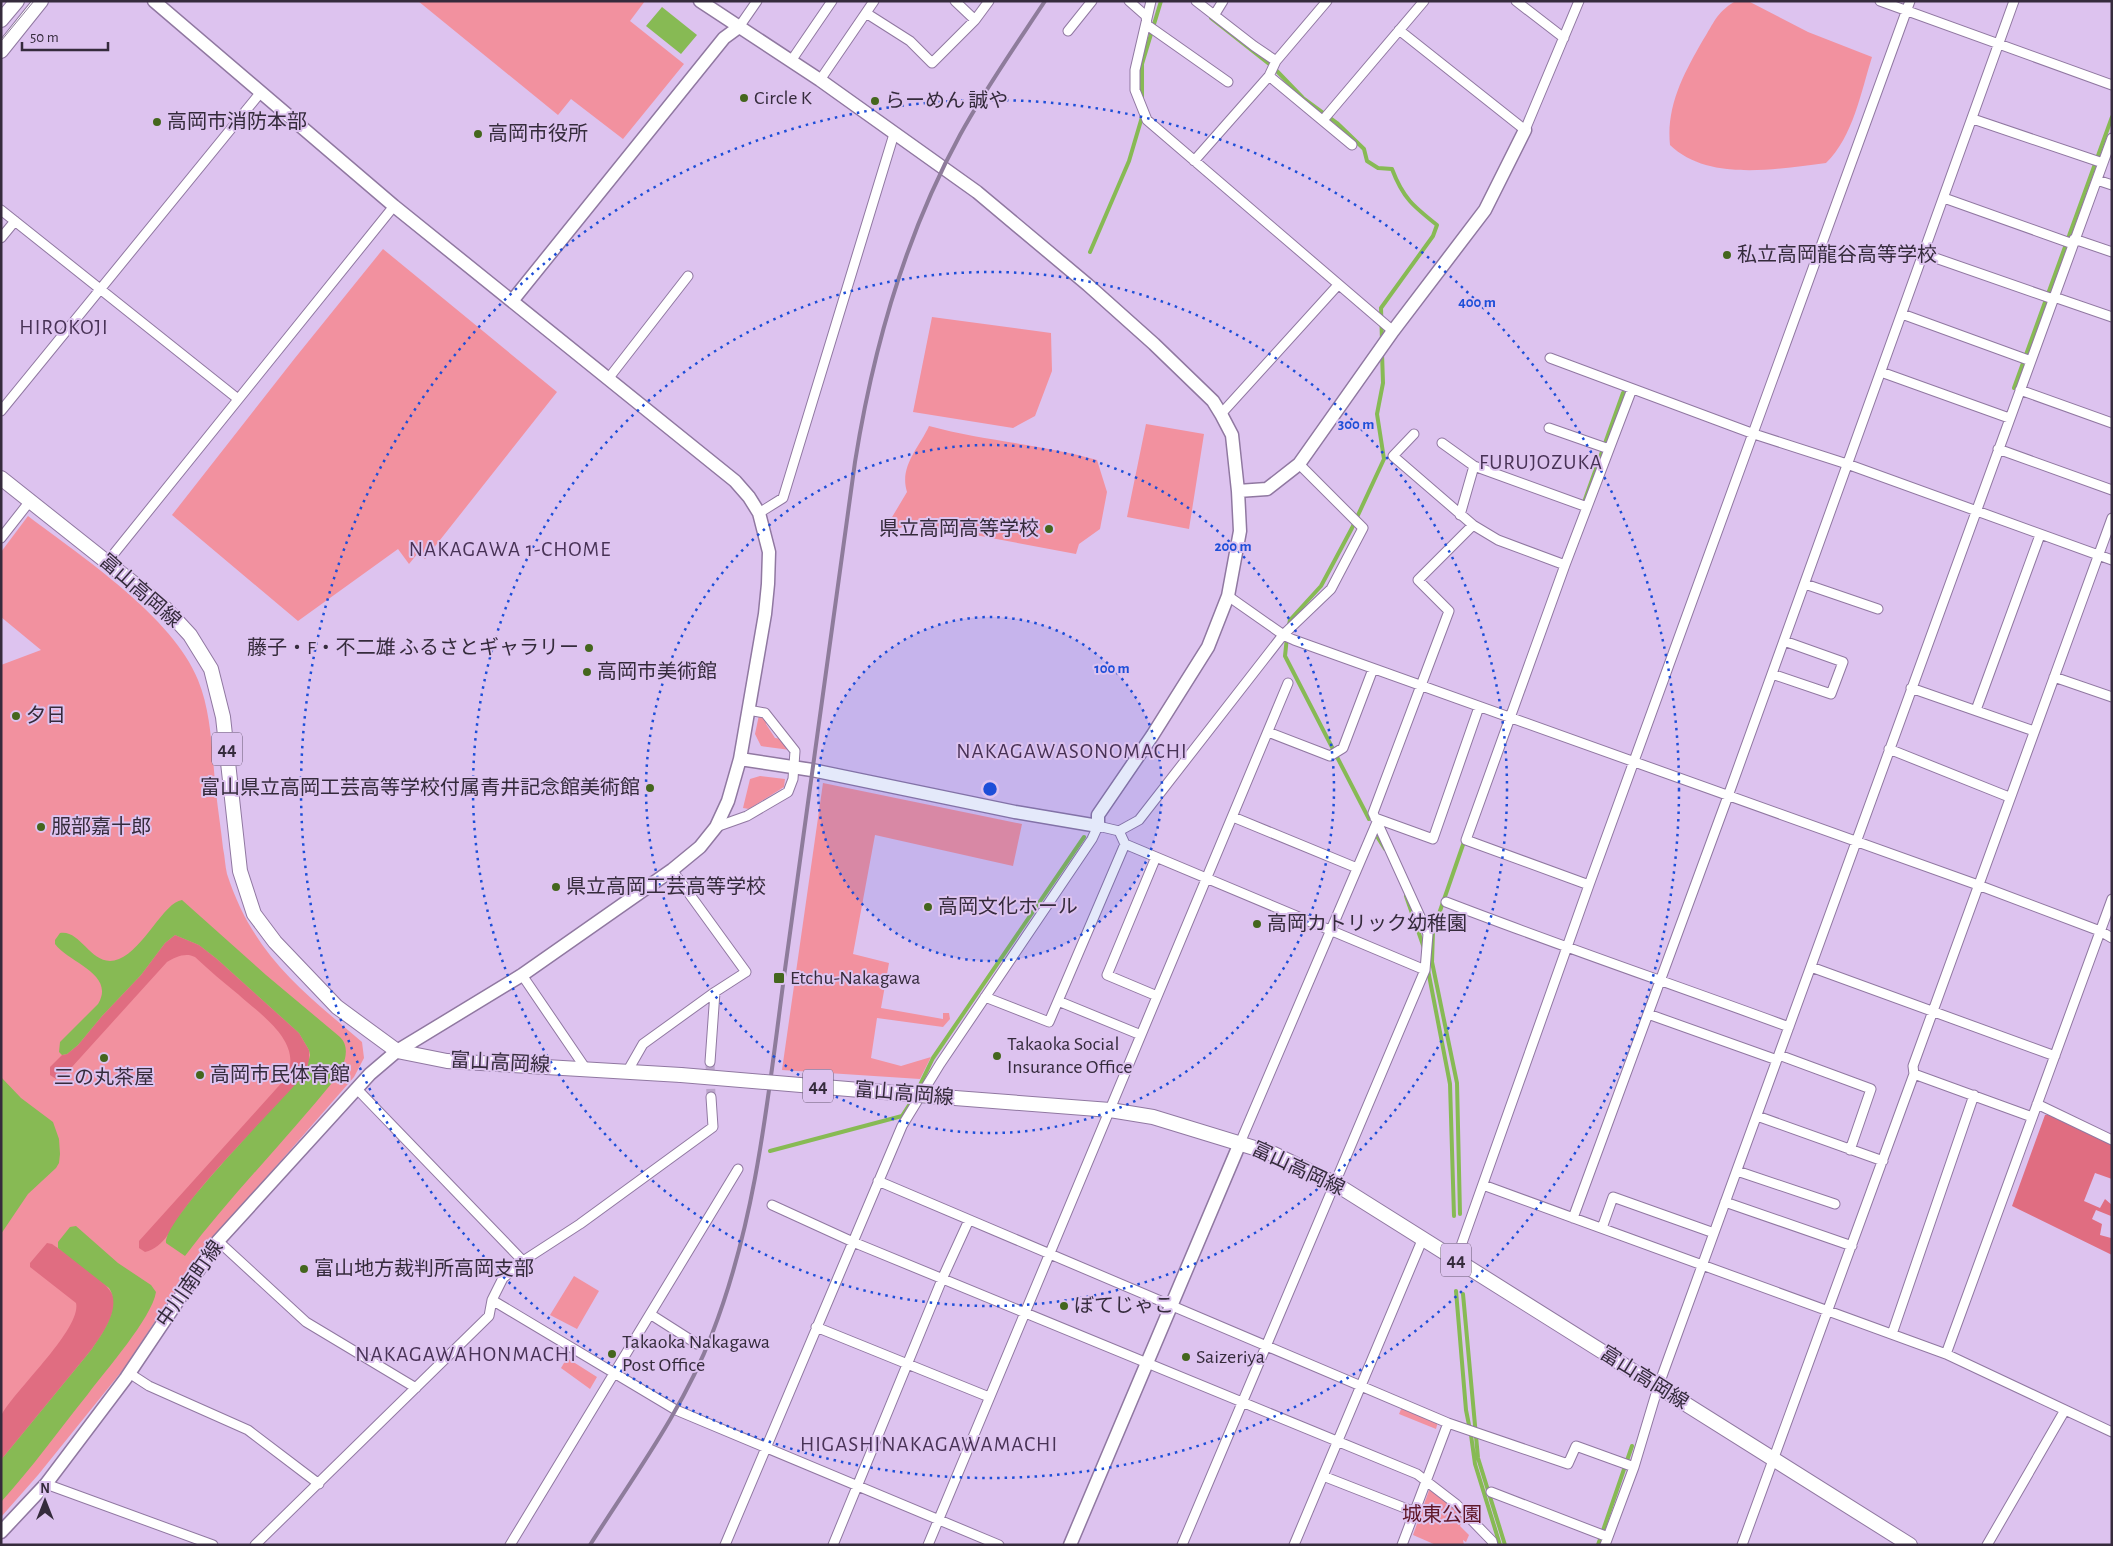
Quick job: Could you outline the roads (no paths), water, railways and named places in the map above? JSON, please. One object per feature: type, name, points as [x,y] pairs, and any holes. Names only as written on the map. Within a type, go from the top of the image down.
[{"type":"main road","points":[[1,20],[17,1]]},
{"type":"main road","points":[[1,50],[41,1]]},
{"type":"main road","name":"富山高岡線","points":[[1,478],[108,561],[166,609],[190,634],[211,669],[223,716],[240,871],[254,914],[281,949],[337,1007],[397,1051],[447,1061],[681,1075],[1110,1110],[1153,1117],[1274,1154],[1334,1183],[1910,1545]]},
{"type":"street","points":[[154,1],[394,206],[735,481],[750,497],[759,513],[783,498],[894,134]]},
{"type":"street","points":[[700,1],[820,80],[977,192],[1088,284],[1154,344],[1213,402],[1232,435],[1240,531],[1228,596],[1208,647],[1152,736],[1098,815],[1098,826],[1092,839],[985,997],[902,1126],[726,1545]]},
{"type":"street","points":[[512,301],[724,38],[739,26],[757,1]]},
{"type":"street","points":[[791,61],[832,1]]},
{"type":"street","points":[[820,80],[874,1]]},
{"type":"street","points":[[955,1],[975,20]]},
{"type":"street","points":[[866,13],[910,41],[932,63],[975,20],[989,1]]},
{"type":"street","points":[[1068,30],[1092,1]]},
{"type":"street","points":[[1129,1],[1156,30],[1228,82]]},
{"type":"street","points":[[1151,1],[1135,70],[1135,90],[1147,120],[1393,331]]},
{"type":"street","points":[[1196,1],[1254,46],[1276,60]]},
{"type":"street","points":[[1215,14],[1223,1]]},
{"type":"street","points":[[1194,161],[1269,76],[1276,60],[1326,1]]},
{"type":"street","points":[[1323,120],[1424,1]]},
{"type":"street","points":[[1516,1],[1564,38]]},
{"type":"street","points":[[1238,491],[1267,489],[1299,464],[1393,331],[1485,210],[1525,130],[1580,1]]},
{"type":"street","points":[[1880,1],[2112,85]]},
{"type":"street","points":[[1456,1260],[1589,885],[1910,1]]},
{"type":"street","points":[[1573,1218],[1728,796],[2014,1]]},
{"type":"street","points":[[1399,30],[1525,130]]},
{"type":"street","points":[[1269,76],[1352,145]]},
{"type":"street","points":[[1,411],[261,92]]},
{"type":"street","points":[[1973,119],[2098,161]]},
{"type":"street","points":[[1491,1492],[1606,1541],[1629,1465],[2020,390],[2026,359],[2070,241],[2097,180],[2098,161],[2112,138]]},
{"type":"street","points":[[2097,180],[2112,185]]},
{"type":"street","points":[[1944,198],[2070,241],[2112,252]]},
{"type":"street","points":[[108,561],[394,206]]},
{"type":"street","points":[[1,210],[238,399]]},
{"type":"street","points":[[1,238],[15,221]]},
{"type":"street","points":[[1924,254],[2112,318]]},
{"type":"street","points":[[608,378],[688,276]]},
{"type":"street","points":[[1221,414],[1338,285]]},
{"type":"street","points":[[1902,314],[2026,359]]},
{"type":"street","points":[[1550,358],[1754,434],[1848,464],[2112,560]]},
{"type":"street","points":[[1881,372],[2009,418]]},
{"type":"street","points":[[1589,885],[1466,840],[1632,389]]},
{"type":"street","points":[[2020,390],[2112,423]]},
{"type":"street","points":[[1549,428],[1609,449]]},
{"type":"street","points":[[1414,434],[1393,456],[1460,515],[1498,540],[1566,565]]},
{"type":"street","points":[[1442,443],[1474,466],[1588,506]]},
{"type":"street","points":[[1998,449],[2112,490]]},
{"type":"street","points":[[740,759],[1119,831],[1139,820],[1295,625],[1331,590],[1363,528],[1299,464]]},
{"type":"street","points":[[1460,515],[1474,466]]},
{"type":"street","points":[[1,538],[30,501]]},
{"type":"street","name":"中川南町線","points":[[1,1532],[46,1484],[129,1373],[218,1241],[370,1074],[397,1051],[522,975],[672,870],[700,847],[716,827],[728,801],[740,759],[765,614],[768,584],[768,552],[759,513]]},
{"type":"street","points":[[1742,1545],[1914,1074],[1913,1066],[2009,797],[2112,518]]},
{"type":"street","points":[[1182,1545],[1425,970],[1428,954],[1428,934],[1373,813],[1419,686],[1449,611],[1418,580],[1473,525]]},
{"type":"street","points":[[1976,710],[2040,535]]},
{"type":"street","points":[[1804,584],[1878,609]]},
{"type":"street","points":[[1228,596],[1287,636],[1510,719],[1978,885],[2100,931],[2112,938]]},
{"type":"street","points":[[1772,674],[1831,694],[1843,662],[1784,641]]},
{"type":"street","points":[[1268,732],[1330,756],[1343,748],[1373,669]]},
{"type":"street","points":[[2054,677],[2112,697]]},
{"type":"street","points":[[928,1545],[1288,684]]},
{"type":"street","points":[[1911,688],[2034,731]]},
{"type":"street","points":[[1376,820],[1433,839],[1479,707]]},
{"type":"street","points":[[716,827],[747,816],[788,792],[795,768],[795,751],[765,713],[748,710]]},
{"type":"street","points":[[1888,749],[2009,797]]},
{"type":"street","points":[[1233,817],[1357,868]]},
{"type":"street","points":[[1070,1545],[1146,1362],[1331,931],[1376,820]]},
{"type":"street","points":[[1119,831],[1125,844],[1425,970]]},
{"type":"street","points":[[985,997],[1049,1022],[1125,844]]},
{"type":"street","points":[[1156,857],[1107,976],[1157,996]]},
{"type":"street","points":[[627,1072],[643,1044],[746,972],[672,870]]},
{"type":"street","points":[[1946,1354],[2112,899]]},
{"type":"street","points":[[1446,902],[1567,949],[1660,980],[1789,1027]]},
{"type":"street","points":[[1811,967],[2055,1056]]},
{"type":"street","points":[[522,975],[586,1069]]},
{"type":"street","points":[[710,1062],[715,992]]},
{"type":"street","points":[[1058,1001],[1141,1035]]},
{"type":"street","points":[[1648,1014],[1871,1089],[1850,1150]]},
{"type":"street","points":[[1914,1074],[2032,1117]]},
{"type":"street","points":[[358,1089],[523,1261]]},
{"type":"street","points":[[1892,1334],[1974,1095]]},
{"type":"street","points":[[256,1545],[488,1316],[492,1300],[503,1278],[523,1261],[580,1224],[713,1127],[711,1097]]},
{"type":"street","points":[[2037,1104],[2112,1140]]},
{"type":"street","points":[[1757,1116],[1882,1161]]},
{"type":"street","points":[[510,1545],[738,1169]]},
{"type":"street","points":[[1737,1171],[1835,1204]]},
{"type":"street","points":[[878,1181],[1448,1423],[1479,1432],[1568,1464],[1576,1446],[1629,1465]]},
{"type":"street","points":[[1483,1185],[1946,1354],[2112,1432]]},
{"type":"street","points":[[1602,1228],[1613,1197],[1714,1233]]},
{"type":"street","points":[[1725,1202],[1852,1246]]},
{"type":"street","points":[[772,1205],[853,1242],[943,1277],[1417,1474],[1456,1504],[1492,1541],[1493,1545]]},
{"type":"street","points":[[833,1545],[943,1277],[969,1220]]},
{"type":"street","points":[[1294,1545],[1423,1238]]},
{"type":"street","points":[[218,1241],[306,1322],[416,1388]]},
{"type":"street","points":[[492,1300],[676,1410],[999,1545]]},
{"type":"street","points":[[650,1314],[698,1344]]},
{"type":"street","points":[[816,1327],[989,1397]]},
{"type":"street","points":[[129,1373],[149,1386],[248,1430],[319,1484]]},
{"type":"street","points":[[1987,1545],[2065,1410]]},
{"type":"street","points":[[1402,1545],[1448,1423]]},
{"type":"street","points":[[1323,1476],[1415,1512]]},
{"type":"street","points":[[46,1484],[213,1545]]},
{"type":"waterway","points":[[1142,100],[1142,64],[1161,1]]},
{"type":"waterway","points":[[1211,18],[1273,67],[1303,98],[1337,123],[1364,149],[1367,161],[1378,168],[1392,169],[1400,187],[1410,201],[1437,225],[1433,236],[1381,308],[1382,341]]},
{"type":"waterway","points":[[1090,252],[1129,161],[1142,117]]},
{"type":"waterway","points":[[2014,388],[2112,117]]},
{"type":"waterway","points":[[1289,625],[1290,620],[1321,586],[1352,528],[1384,459],[1377,414],[1383,383],[1382,353]]},
{"type":"waterway","points":[[1583,505],[1623,393]]},
{"type":"waterway","points":[[1287,637],[1285,656],[1369,819]]},
{"type":"waterway","points":[[916,1093],[933,1058],[1084,837]]},
{"type":"waterway","points":[[1378,838],[1385,849]]},
{"type":"waterway","points":[[1460,1214],[1457,1083],[1432,962],[1433,931],[1465,839]]},
{"type":"waterway","points":[[1406,896],[1424,948]]},
{"type":"waterway","points":[[1428,970],[1450,1084],[1454,1216]]},
{"type":"waterway","points":[[770,1151],[902,1116],[913,1099]]},
{"type":"waterway","points":[[1456,1291],[1466,1410],[1475,1464],[1500,1545]]},
{"type":"waterway","points":[[1463,1294],[1478,1458],[1505,1545]]},
{"type":"waterway","points":[[1598,1545],[1632,1446]]},
{"type":"tunnel","points":[[710,1062],[711,1097]]},
{"type":"tram line","points":[[1,41],[34,1]]},
{"type":"railway","points":[[590,1545],[656,1442],[687,1389],[712,1334],[741,1244],[760,1151],[767,1104],[855,462],[871,377],[894,294],[907,253],[940,173],[990,84],[1045,1]]},
{"type":"place","name":"Circle K","points":[[744,98]]},
{"type":"place","name":"らーめん 誠や","points":[[875,101]]},
{"type":"place","name":"高岡市消防本部","points":[[157,122]]},
{"type":"place","name":"高岡市役所","points":[[478,134]]},
{"type":"place","name":"私立高岡龍谷高等学校","points":[[1727,255]]},
{"type":"place","name":"県立高岡高等学校","points":[[1049,529]]},
{"type":"place","name":"藤子・F・不二雄 ふるさとギャラリー","points":[[589,648]]},
{"type":"place","name":"高岡市美術館","points":[[587,672]]},
{"type":"place","name":"夕日","points":[[16,716]]},
{"type":"place","name":"富山県立高岡工芸高等学校付属青井記念館美術館","points":[[650,788]]},
{"type":"place","name":"服部嘉十郎","points":[[41,827]]},
{"type":"place","name":"県立高岡工芸高等学校","points":[[556,887]]},
{"type":"place","name":"高岡文化ホール","points":[[928,907]]},
{"type":"place","name":"高岡カトリック幼稚園","points":[[1257,924]]},
{"type":"place","name":"Etchu-Nakagawa","points":[[779,978]]},
{"type":"place","name":"Takaoka Social Insurance Office","points":[[997,1056]]},
{"type":"place","name":"三の丸茶屋","points":[[104,1058]]},
{"type":"place","name":"高岡市民体育館","points":[[200,1075]]},
{"type":"place","name":"富山地方裁判所高岡支部","points":[[304,1269]]},
{"type":"place","name":"ぼてじゃこ","points":[[1064,1306]]},
{"type":"place","name":"Takaoka Nakagawa Post Office","points":[[612,1354]]},
{"type":"place","name":"Saizeriya","points":[[1186,1357]]},
{"type":"district","name":"HIROKOJI","points":[[64,327]]},
{"type":"district","name":"FURUJOZUKA","points":[[1541,462]]},
{"type":"district","name":"NAKAGAWA 1-CHOME","points":[[510,549]]},
{"type":"district","name":"NAKAGAWASONOMACHI","points":[[1072,751]]},
{"type":"district","name":"NAKAGAWAHONMACHI","points":[[466,1354]]},
{"type":"district","name":"HIGASHINAKAGAWAMACHI","points":[[929,1444]]},
{"type":"park label","name":"城東公園","points":[[1442,1515]]}]
